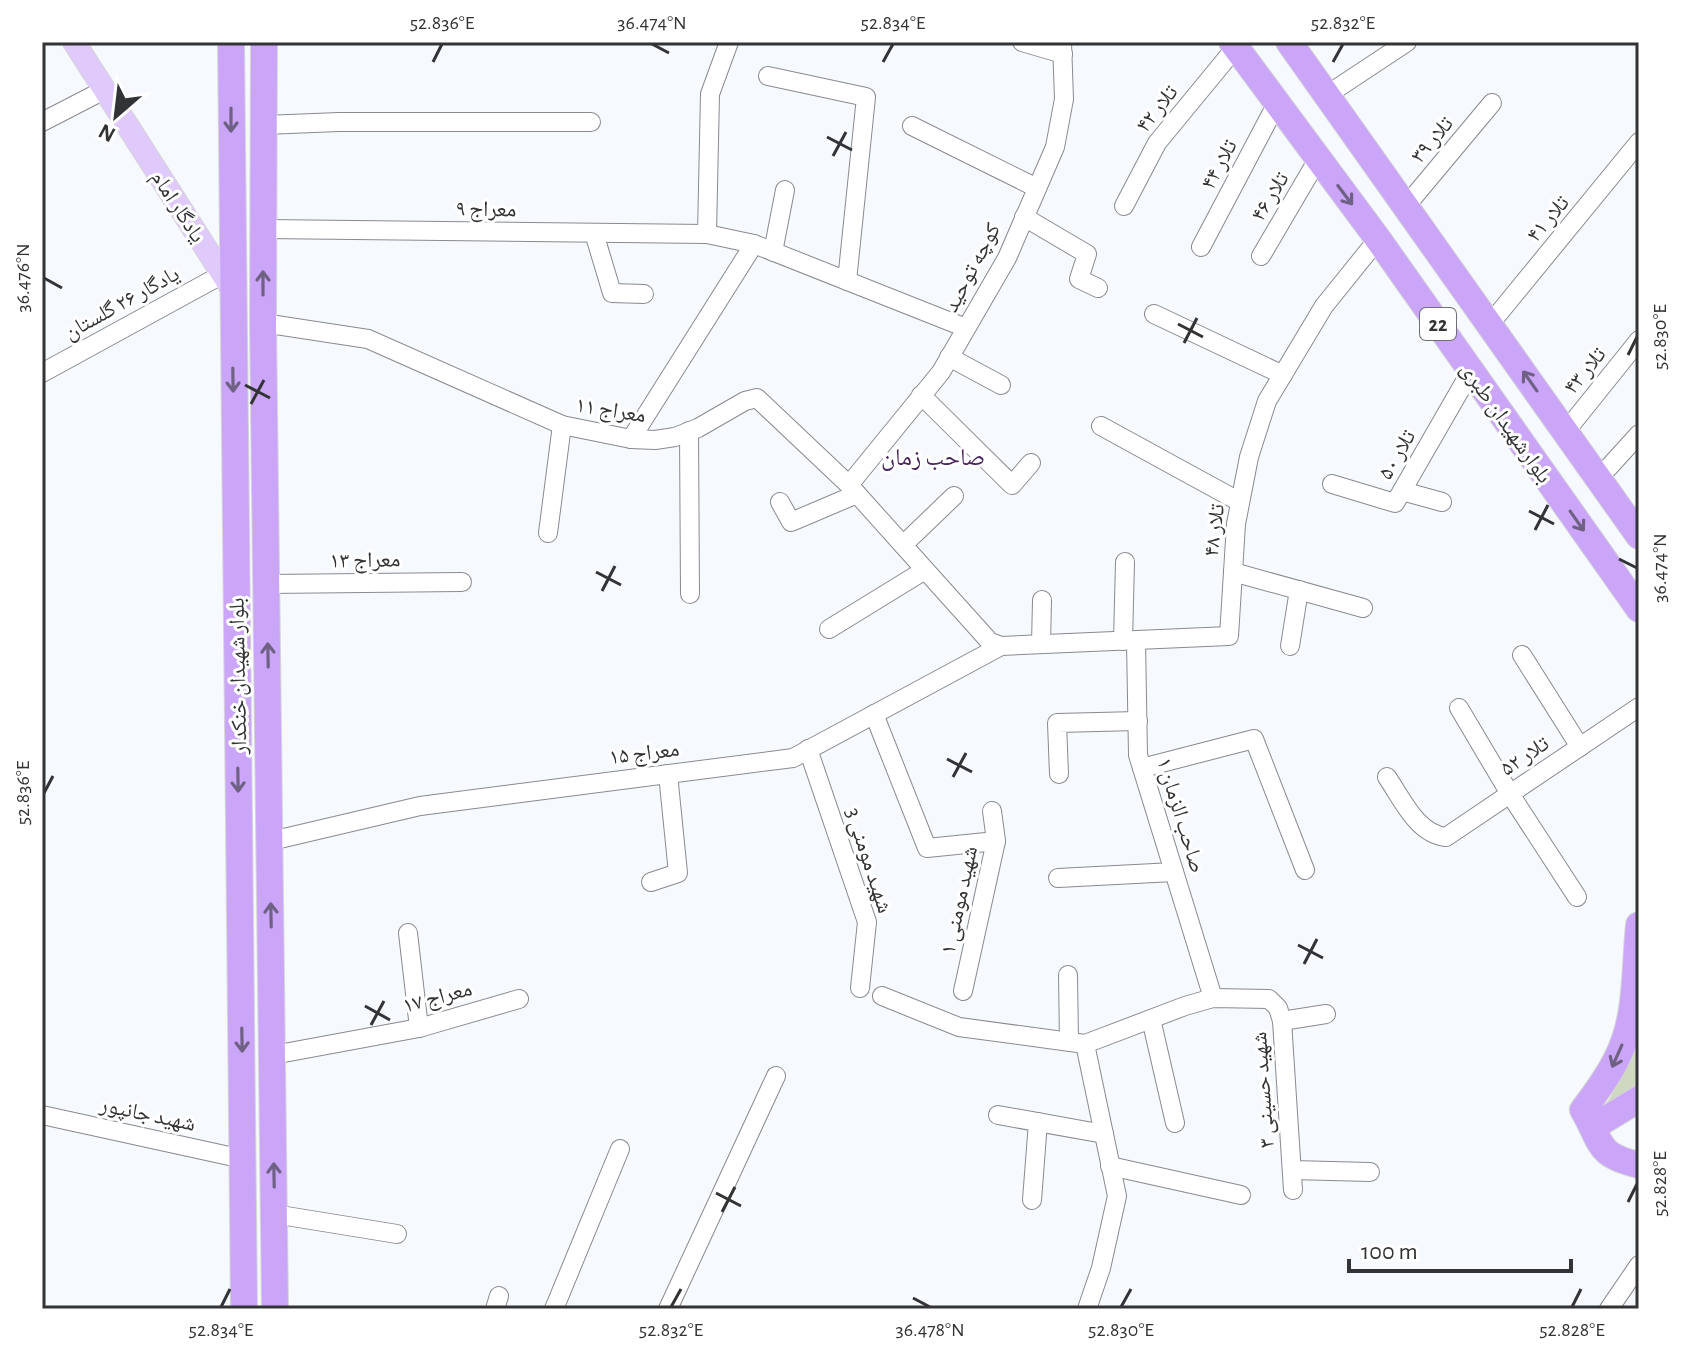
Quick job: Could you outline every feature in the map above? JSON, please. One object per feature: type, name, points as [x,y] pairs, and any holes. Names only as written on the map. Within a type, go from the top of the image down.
[{"type":"highway","name":"بلوار شهیدان خنکدار","points":[[231,42],[227,282],[244,1309]]},
{"type":"highway","name":"بلوار شهیدان خنکدار","points":[[264,42],[263,323],[275,1309]]},
{"type":"highway","name":"بلوارشهیدان طبری","points":[[1289,42],[1639,536]]},
{"type":"highway","name":"بلوارشهیدان طبری","points":[[1234,45],[1378,239],[1639,609]]},
{"type":"highway","points":[[1634,1160],[1612,1157],[1602,1149],[1583,1110],[1618,1057],[1627,1030],[1636,980],[1639,925]]},
{"type":"highway","points":[[1593,1127],[1639,1099]]},
{"type":"main road","name":"یادگار امام","points":[[74,42],[227,282]]},
{"type":"street","points":[[707,234],[710,94],[729,42]]},
{"type":"street","points":[[1022,42],[1062,48]]},
{"type":"street","points":[[1327,95],[1407,42]]},
{"type":"street","name":"تلار ۴۲","points":[[1124,206],[1157,143],[1234,45]]},
{"type":"street","name":"کوچه توحید","points":[[853,489],[941,372],[1007,258],[1055,147],[1064,99],[1062,48]]},
{"type":"street","points":[[768,76],[866,97],[847,281]]},
{"type":"street","points":[[42,122],[104,90]]},
{"type":"street","name":"تلار ۴۴","points":[[1201,247],[1277,103]]},
{"type":"street","name":"تلار ۳۹","points":[[1406,206],[1492,103]]},
{"type":"street","points":[[264,125],[591,122]]},
{"type":"street","points":[[912,126],[1037,188]]},
{"type":"street","name":"تلار ۴۱","points":[[1490,324],[1639,142]]},
{"type":"street","name":"تلار ۴۶","points":[[1261,256],[1318,159]]},
{"type":"street","points":[[773,252],[785,190]]},
{"type":"street","points":[[1024,217],[1087,254],[1079,279],[1098,288]]},
{"type":"street","name":"معراج ۹","points":[[264,229],[707,234],[754,244],[966,328]]},
{"type":"street","points":[[594,233],[612,293],[644,294]]},
{"type":"street","name":"تلار ۴۸","points":[[1001,646],[1229,636],[1236,524],[1249,457],[1267,401],[1324,306],[1378,239]]},
{"type":"street","points":[[631,439],[754,244]]},
{"type":"street","name":"یادگار ۲۶ گلستان","points":[[42,373],[227,282]]},
{"type":"street","points":[[1154,314],[1283,375]]},
{"type":"street","name":"معراج ۱۱","points":[[263,323],[368,339],[562,425],[631,439],[675,437],[745,401],[757,398],[853,489],[990,642],[1001,646]]},
{"type":"street","name":"تلار ۴۳","points":[[1566,431],[1639,340]]},
{"type":"street","points":[[949,357],[1001,385]]},
{"type":"street","name":"تلار ۵۰","points":[[1332,484],[1395,503],[1471,371]]},
{"type":"street","points":[[921,395],[1012,485],[1031,463]]},
{"type":"street","points":[[548,533],[562,425]]},
{"type":"street","points":[[1101,426],[1240,502]]},
{"type":"street","points":[[689,431],[690,594]]},
{"type":"street","points":[[1599,478],[1639,434]]},
{"type":"street","points":[[780,502],[791,522],[853,489]]},
{"type":"street","points":[[1402,491],[1442,502]]},
{"type":"street","points":[[903,545],[954,496]]},
{"type":"street","name":"صاحب الزمان ۱","points":[[1125,562],[1138,755],[1213,998]]},
{"type":"street","points":[[829,629],[925,570]]},
{"type":"street","points":[[1233,572],[1363,608]]},
{"type":"street","name":"معراج ۱۳","points":[[268,584],[462,582]]},
{"type":"street","points":[[1290,646],[1299,590]]},
{"type":"street","points":[[1041,644],[1042,600]]},
{"type":"street","name":"معراج ۱۵","points":[[271,841],[420,806],[793,758],[1001,646]]},
{"type":"street","points":[[1522,655],[1580,747]]},
{"type":"street","name":"تلار ۵۲","points":[[1387,777],[1423,827],[1434,836],[1446,837],[1639,707]]},
{"type":"street","points":[[1459,708],[1577,897]]},
{"type":"street","name":"شهید مومنی ۱","points":[[874,714],[927,848],[996,841],[963,991]]},
{"type":"street","points":[[1059,774],[1057,723],[1138,721]]},
{"type":"street","points":[[1142,768],[1254,739],[1305,870]]},
{"type":"street","name":"شهید مومنی 3","points":[[808,749],[867,922],[860,988]]},
{"type":"street","points":[[651,882],[678,873],[668,774]]},
{"type":"street","points":[[992,811],[996,841]]},
{"type":"street","points":[[1058,878],[1174,872]]},
{"type":"street","points":[[408,933],[419,1028]]},
{"type":"street","points":[[1068,975],[1077,1042],[1104,1134],[1117,1196],[1101,1268],[1087,1309]]},
{"type":"street","points":[[882,996],[959,1027],[1077,1042],[1213,998]]},
{"type":"street","name":"شهید حسینی ۳","points":[[1213,998],[1269,999],[1278,1008],[1282,1021],[1293,1190]]},
{"type":"street","name":"معراج ۱۷","points":[[273,1055],[419,1028],[519,999]]},
{"type":"street","points":[[1282,1021],[1326,1014]]},
{"type":"street","points":[[1151,1019],[1175,1123]]},
{"type":"street","points":[[668,1309],[776,1076]]},
{"type":"street","name":"شهید جانپور","points":[[42,1115],[243,1159]]},
{"type":"street","points":[[998,1115],[1104,1134]]},
{"type":"street","points":[[1032,1200],[1038,1122]]},
{"type":"street","points":[[554,1309],[620,1149]]},
{"type":"street","points":[[1110,1166],[1241,1195]]},
{"type":"street","points":[[1292,1170],[1370,1172]]},
{"type":"street","points":[[274,1214],[397,1234]]},
{"type":"street","points":[[1609,1309],[1639,1265]]},
{"type":"green space","points":[[1639,1030],[1639,1088],[1604,1108],[1619,1081]]},
{"type":"district","name":"صاحب زمان","points":[[933,457]]}]
